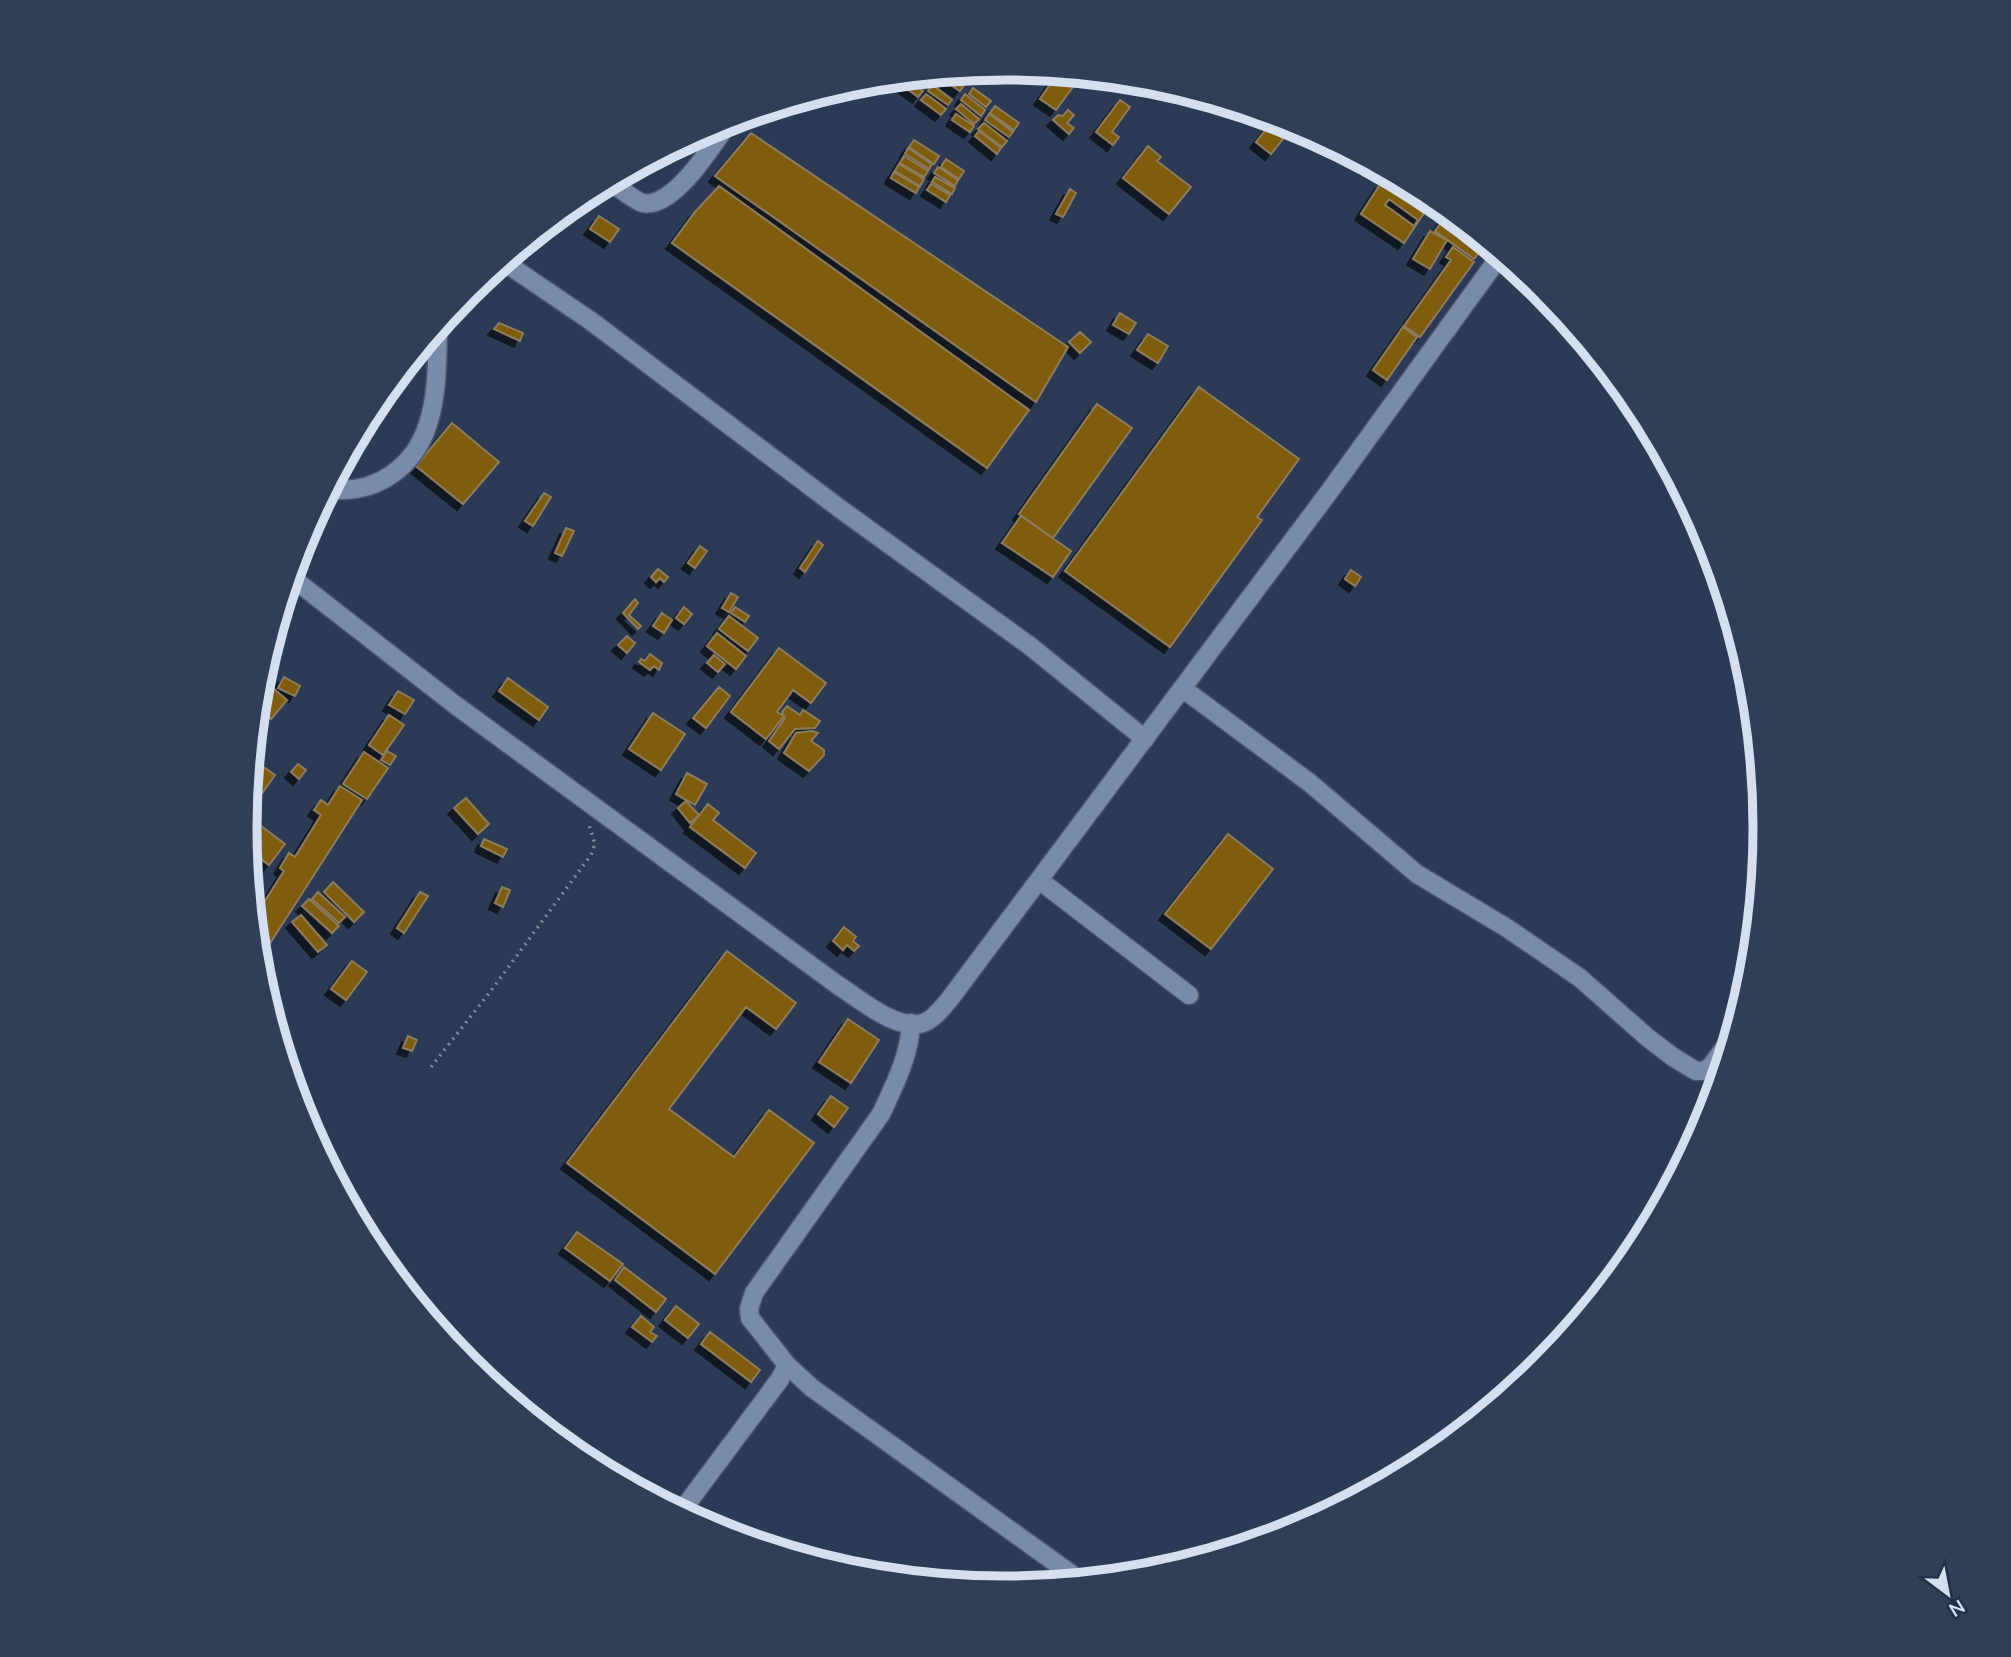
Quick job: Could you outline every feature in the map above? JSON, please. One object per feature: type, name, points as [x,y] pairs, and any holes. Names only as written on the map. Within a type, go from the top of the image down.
[{"type":"lane","points":[[620,188],[643,203],[659,201],[676,190],[716,138]]},
{"type":"lane","points":[[299,583],[454,705],[839,986],[895,1021],[918,1024],[926,1021],[949,1000],[1403,392],[1495,263]]},
{"type":"lane","points":[[511,267],[602,329],[839,508],[1030,646],[1145,739]]},
{"type":"lane","points":[[339,490],[380,484],[409,460],[428,424],[436,374],[437,342]]},
{"type":"lane","points":[[1182,688],[1310,783],[1417,874],[1507,928],[1580,978],[1673,1057],[1696,1071],[1704,1071],[1718,1057]]},
{"type":"lane","points":[[1039,880],[1189,995]]},
{"type":"lane","points":[[911,1024],[908,1048],[881,1114],[754,1293],[749,1309],[750,1318],[787,1365],[812,1388],[909,1460],[1071,1573]]},
{"type":"lane","points":[[686,1504],[780,1379],[787,1365]]},
{"type":"path","points":[[431,1067],[592,855],[594,844],[589,824],[594,807]]},
{"type":"building","points":[[960,82],[964,85],[960,91],[948,83]]},
{"type":"building","points":[[1052,82],[1075,84],[1056,110],[1040,99]]},
{"type":"building","points":[[933,85],[952,100],[948,105],[928,91]]},
{"type":"building","points":[[916,86],[923,91],[918,97],[905,87]]},
{"type":"building","points":[[973,88],[991,101],[986,107],[969,94]]},
{"type":"building","points":[[926,94],[946,109],[941,115],[921,100]]},
{"type":"building","points":[[965,94],[985,110],[981,116],[961,100]]},
{"type":"building","points":[[1120,100],[1130,107],[1112,132],[1119,137],[1113,145],[1096,132]]},
{"type":"building","points":[[961,104],[979,119],[974,124],[956,109]]},
{"type":"building","points":[[995,106],[1019,123],[1014,130],[990,113]]},
{"type":"building","points":[[1068,110],[1074,115],[1067,123],[1074,128],[1069,134],[1053,120],[1058,115],[1063,116]]},
{"type":"building","points":[[956,114],[974,126],[970,132],[952,120]]},
{"type":"building","points":[[989,114],[1013,132],[1009,137],[985,120]]},
{"type":"building","points":[[984,123],[1007,141],[1002,147],[978,129]]},
{"type":"building","points":[[1267,128],[1283,139],[1271,154],[1256,142]]},
{"type":"building","points":[[979,131],[1001,148],[997,154],[975,136]]},
{"type":"building","points":[[751,133],[1068,347],[1036,402],[715,176]]},
{"type":"building","points":[[914,140],[939,156],[934,164],[909,147]]},
{"type":"building","points":[[1148,146],[1161,157],[1157,161],[1191,187],[1169,214],[1123,178]]},
{"type":"building","points":[[908,148],[932,164],[929,169],[905,154]]},
{"type":"building","points":[[904,156],[928,171],[924,177],[900,163]]},
{"type":"building","points":[[946,159],[964,171],[959,179],[941,167]]},
{"type":"building","points":[[899,164],[924,179],[920,186],[895,171]]},
{"type":"building","points":[[938,167],[958,180],[955,186],[934,173]]},
{"type":"building","points":[[894,172],[919,187],[916,193],[891,178]]},
{"type":"building","points":[[935,177],[955,188],[952,194],[932,182]]},
{"type":"building","points":[[1381,183],[1405,197],[1403,199],[1424,213],[1404,243],[1361,214]],"holes":[[[1389,199],[1418,220],[1414,226],[1385,205]]]},
{"type":"building","points":[[931,184],[950,195],[946,202],[927,190]]},
{"type":"building","points":[[719,186],[1029,410],[987,468],[672,243]]},
{"type":"building","points":[[1070,189],[1076,193],[1063,217],[1056,214]]},
{"type":"building","points":[[599,216],[619,229],[610,242],[590,229]]},
{"type":"building","points":[[1442,222],[1480,251],[1474,259],[1435,231]]},
{"type":"building","points":[[1430,231],[1447,240],[1430,269],[1413,259]]},
{"type":"building","points":[[1453,247],[1474,262],[1420,337],[1404,326],[1451,260],[1446,257]]},
{"type":"building","points":[[1120,313],[1136,323],[1129,334],[1113,325]]},
{"type":"building","points":[[499,323],[523,333],[520,341],[494,329]]},
{"type":"building","points":[[1403,327],[1417,337],[1387,380],[1373,370]]},
{"type":"building","points":[[1080,332],[1091,342],[1080,353],[1069,342]]},
{"type":"building","points":[[1148,334],[1168,346],[1158,363],[1137,350]]},
{"type":"building","points":[[1199,387],[1299,459],[1257,517],[1262,520],[1170,647],[1065,571]]},
{"type":"building","points":[[1097,404],[1132,428],[1053,538],[1019,514]]},
{"type":"building","points":[[452,423],[499,462],[463,504],[416,466]]},
{"type":"building","points":[[544,493],[551,497],[533,526],[525,521]]},
{"type":"building","points":[[1021,516],[1071,551],[1053,577],[1002,543]]},
{"type":"building","points":[[566,528],[574,531],[562,556],[555,553]]},
{"type":"building","points":[[818,541],[823,545],[805,572],[800,568]]},
{"type":"building","points":[[700,546],[707,551],[695,568],[688,563]]},
{"type":"building","points":[[658,569],[668,577],[664,582],[660,578],[656,582],[651,577]]},
{"type":"building","points":[[1351,570],[1361,577],[1355,586],[1345,579]]},
{"type":"building","points":[[731,593],[738,597],[729,612],[722,608]]},
{"type":"building","points":[[635,599],[638,603],[629,615],[641,626],[638,629],[623,613]]},
{"type":"building","points":[[684,607],[692,614],[684,624],[676,618]]},
{"type":"building","points":[[735,607],[749,616],[745,622],[731,613]]},
{"type":"building","points":[[662,613],[672,620],[664,633],[653,626]]},
{"type":"building","points":[[729,616],[758,638],[748,651],[719,629]]},
{"type":"building","points":[[717,633],[746,656],[736,669],[707,646]]},
{"type":"building","points":[[627,636],[635,643],[627,653],[618,645]]},
{"type":"building","points":[[779,648],[826,683],[811,703],[793,690],[777,712],[784,716],[766,739],[731,712]]},
{"type":"building","points":[[650,654],[662,663],[659,670],[654,666],[650,670],[639,662],[641,659],[645,661]]},
{"type":"building","points":[[714,655],[725,664],[718,672],[707,663]]},
{"type":"building","points":[[284,677],[300,686],[295,696],[278,688]]},
{"type":"building","points":[[508,678],[548,707],[539,720],[499,691]]},
{"type":"building","points":[[271,687],[287,700],[271,719],[267,715]]},
{"type":"building","points":[[719,687],[730,696],[706,728],[693,718]]},
{"type":"building","points":[[398,691],[414,700],[405,714],[389,705]]},
{"type":"building","points":[[787,706],[800,715],[803,710],[820,721],[815,728],[795,729],[779,749],[769,741],[785,718],[782,712]]},
{"type":"building","points":[[653,713],[685,734],[661,770],[629,749]]},
{"type":"building","points":[[389,715],[404,725],[383,755],[369,745]]},
{"type":"building","points":[[796,733],[818,733],[811,741],[824,750],[824,755],[809,771],[784,753]]},
{"type":"building","points":[[387,751],[396,756],[390,765],[381,760]]},
{"type":"building","points":[[364,752],[388,768],[367,799],[343,784]]},
{"type":"building","points":[[298,764],[306,770],[299,779],[291,772]]},
{"type":"building","points":[[261,765],[275,775],[261,795],[258,793]]},
{"type":"building","points":[[687,773],[707,784],[695,805],[676,794]]},
{"type":"building","points":[[340,786],[362,800],[268,947],[262,906],[284,871],[280,868],[289,853],[295,857],[321,815],[314,810],[321,800],[328,805]]},
{"type":"building","points":[[466,798],[489,824],[478,834],[454,808]]},
{"type":"building","points":[[686,801],[699,815],[690,823],[678,808]]},
{"type":"building","points":[[708,804],[719,813],[713,820],[756,853],[745,868],[690,827]]},
{"type":"building","points":[[257,823],[285,844],[269,865],[258,857]]},
{"type":"building","points":[[1228,834],[1273,869],[1211,949],[1165,914]]},
{"type":"building","points":[[484,839],[507,849],[503,857],[481,846]]},
{"type":"building","points":[[333,882],[364,912],[354,922],[324,892]]},
{"type":"building","points":[[502,887],[510,890],[503,907],[495,903]]},
{"type":"building","points":[[318,892],[345,917],[339,923],[312,899]]},
{"type":"building","points":[[420,892],[428,896],[404,933],[397,928]]},
{"type":"building","points":[[309,899],[339,926],[332,933],[302,906]]},
{"type":"building","points":[[301,915],[327,945],[318,952],[292,922]]},
{"type":"building","points":[[844,927],[856,937],[853,941],[859,946],[854,951],[847,945],[843,950],[833,941]]},
{"type":"building","points":[[727,951],[796,1003],[776,1029],[746,1007],[669,1109],[734,1157],[769,1110],[814,1143],[715,1274],[567,1163]]},
{"type":"building","points":[[352,961],[367,972],[346,1000],[331,989]]},
{"type":"building","points":[[848,1019],[879,1040],[851,1083],[819,1062]]},
{"type":"building","points":[[408,1036],[417,1040],[412,1051],[403,1048]]},
{"type":"building","points":[[831,1096],[848,1108],[834,1127],[818,1114]]},
{"type":"building","points":[[577,1232],[623,1264],[610,1281],[565,1248]]},
{"type":"building","points":[[624,1267],[666,1299],[656,1312],[615,1280]]},
{"type":"building","points":[[676,1306],[699,1324],[688,1338],[665,1320]]},
{"type":"building","points":[[641,1316],[654,1327],[650,1332],[657,1336],[652,1342],[632,1327]]},
{"type":"building","points":[[710,1332],[760,1370],[751,1382],[701,1344]]}]
